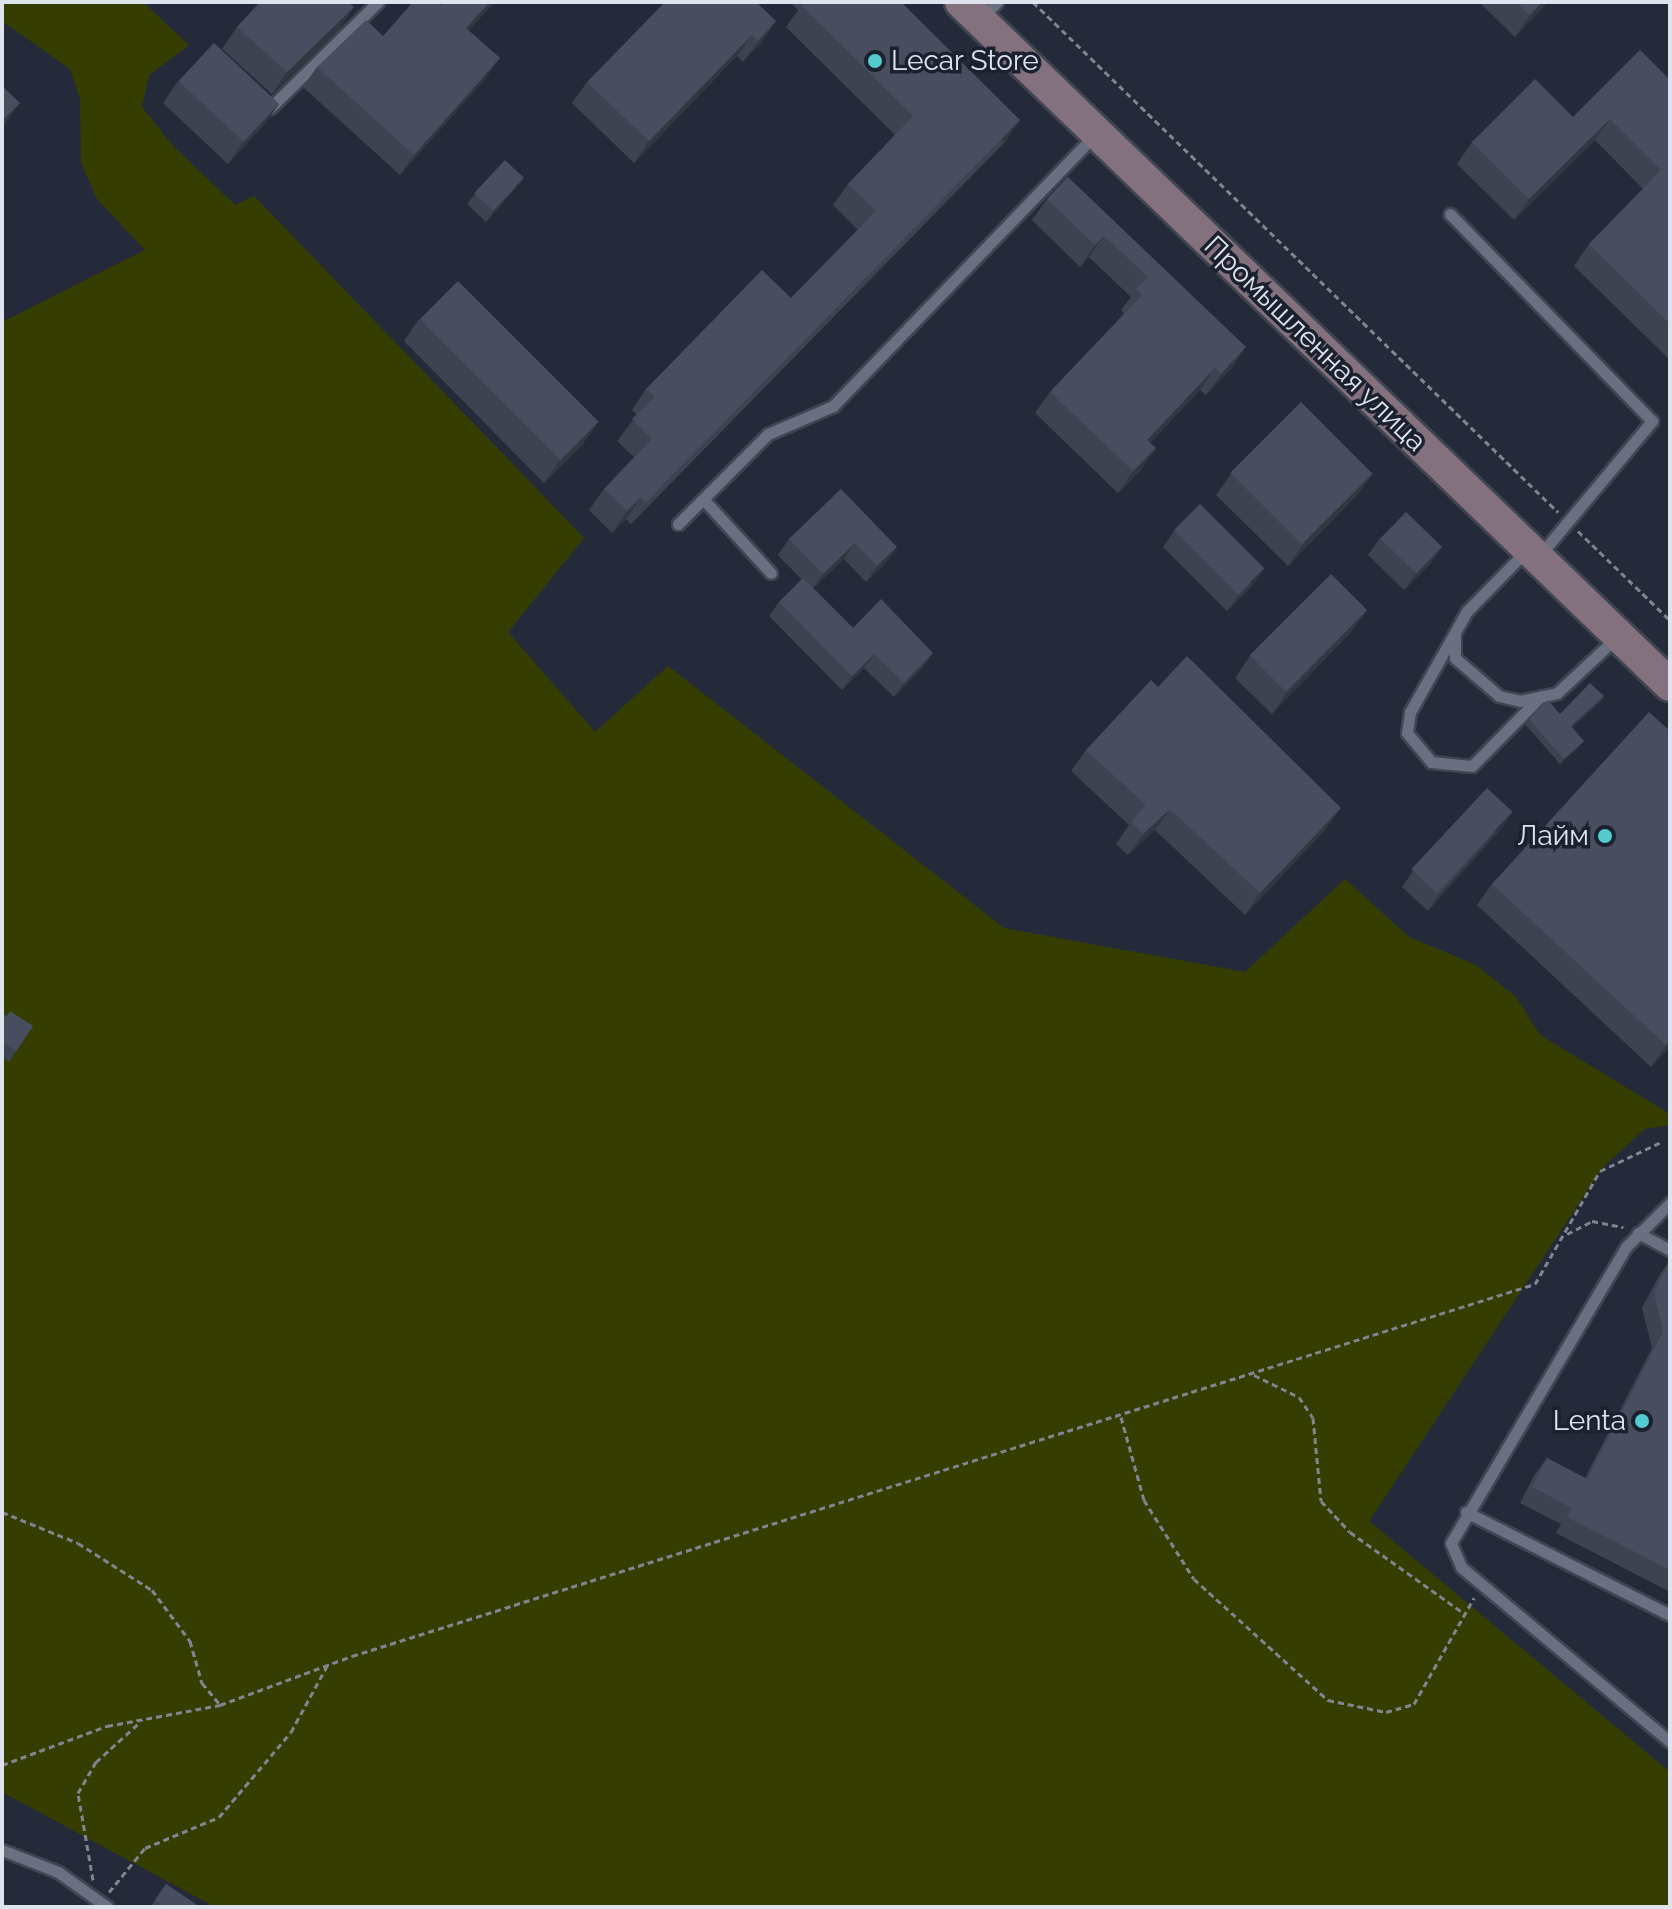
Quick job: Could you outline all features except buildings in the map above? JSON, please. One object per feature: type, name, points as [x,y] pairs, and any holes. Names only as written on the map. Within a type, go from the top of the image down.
[{"type":"main road","name":"Промышленная улица","points":[[979,8],[1096,133],[1670,685]]},
{"type":"lane","points":[[270,108],[378,2]]},
{"type":"lane","points":[[678,524],[768,434],[833,406],[1096,133]]},
{"type":"lane","points":[[1450,214],[1652,421],[1568,521],[1467,611],[1410,712],[1407,733],[1431,762],[1472,766],[1541,696]]},
{"type":"lane","points":[[704,500],[771,573]]},
{"type":"lane","points":[[1455,635],[1455,658],[1499,696],[1557,693],[1618,637]]},
{"type":"lane","points":[[1670,1203],[1638,1233],[1466,1512],[1451,1555],[1481,1584],[1670,1742]]},
{"type":"lane","points":[[1638,1233],[1670,1250]]},
{"type":"lane","points":[[1466,1512],[1670,1615]]},
{"type":"lane","points":[[2,1850],[58,1872],[101,1905]]},
{"type":"path","points":[[1033,2],[1670,620]]},
{"type":"path","points":[[2,1765],[141,1721],[220,1705],[327,1665],[1535,1284],[1600,1171],[1661,1142]]},
{"type":"path","points":[[1564,1236],[1592,1221],[1638,1233]]},
{"type":"path","points":[[1253,1374],[1307,1406],[1321,1501],[1350,1532],[1465,1614]]},
{"type":"path","points":[[1121,1417],[1144,1500],[1194,1579],[1328,1700],[1386,1712],[1414,1704],[1481,1584]]},
{"type":"path","points":[[2,1512],[78,1543],[152,1590],[190,1641],[202,1683],[220,1705]]},
{"type":"path","points":[[101,1905],[123,1869],[145,1848],[219,1817],[255,1779],[327,1665]]},
{"type":"path","points":[[101,1905],[78,1793],[96,1762],[141,1721]]},
{"type":"green space","points":[[2,2],[143,2],[189,45],[149,75],[142,107],[174,147],[235,205],[254,196],[584,538],[508,632],[595,732],[668,666],[1004,928],[1245,972],[1345,879],[1409,937],[1476,965],[1516,997],[1540,1035],[1670,1114],[1670,1125],[1645,1129],[1603,1167],[1369,1521],[1670,1772],[1670,1907],[215,1907],[2,1792],[2,322],[145,250],[97,199],[81,163],[80,99],[70,69],[2,21]]},
{"type":"place","name":"Lecar Store","points":[[875,61]]},
{"type":"place","name":"Лайм","points":[[1605,836]]},
{"type":"place","name":"Lenta","points":[[1642,1421]]}]
